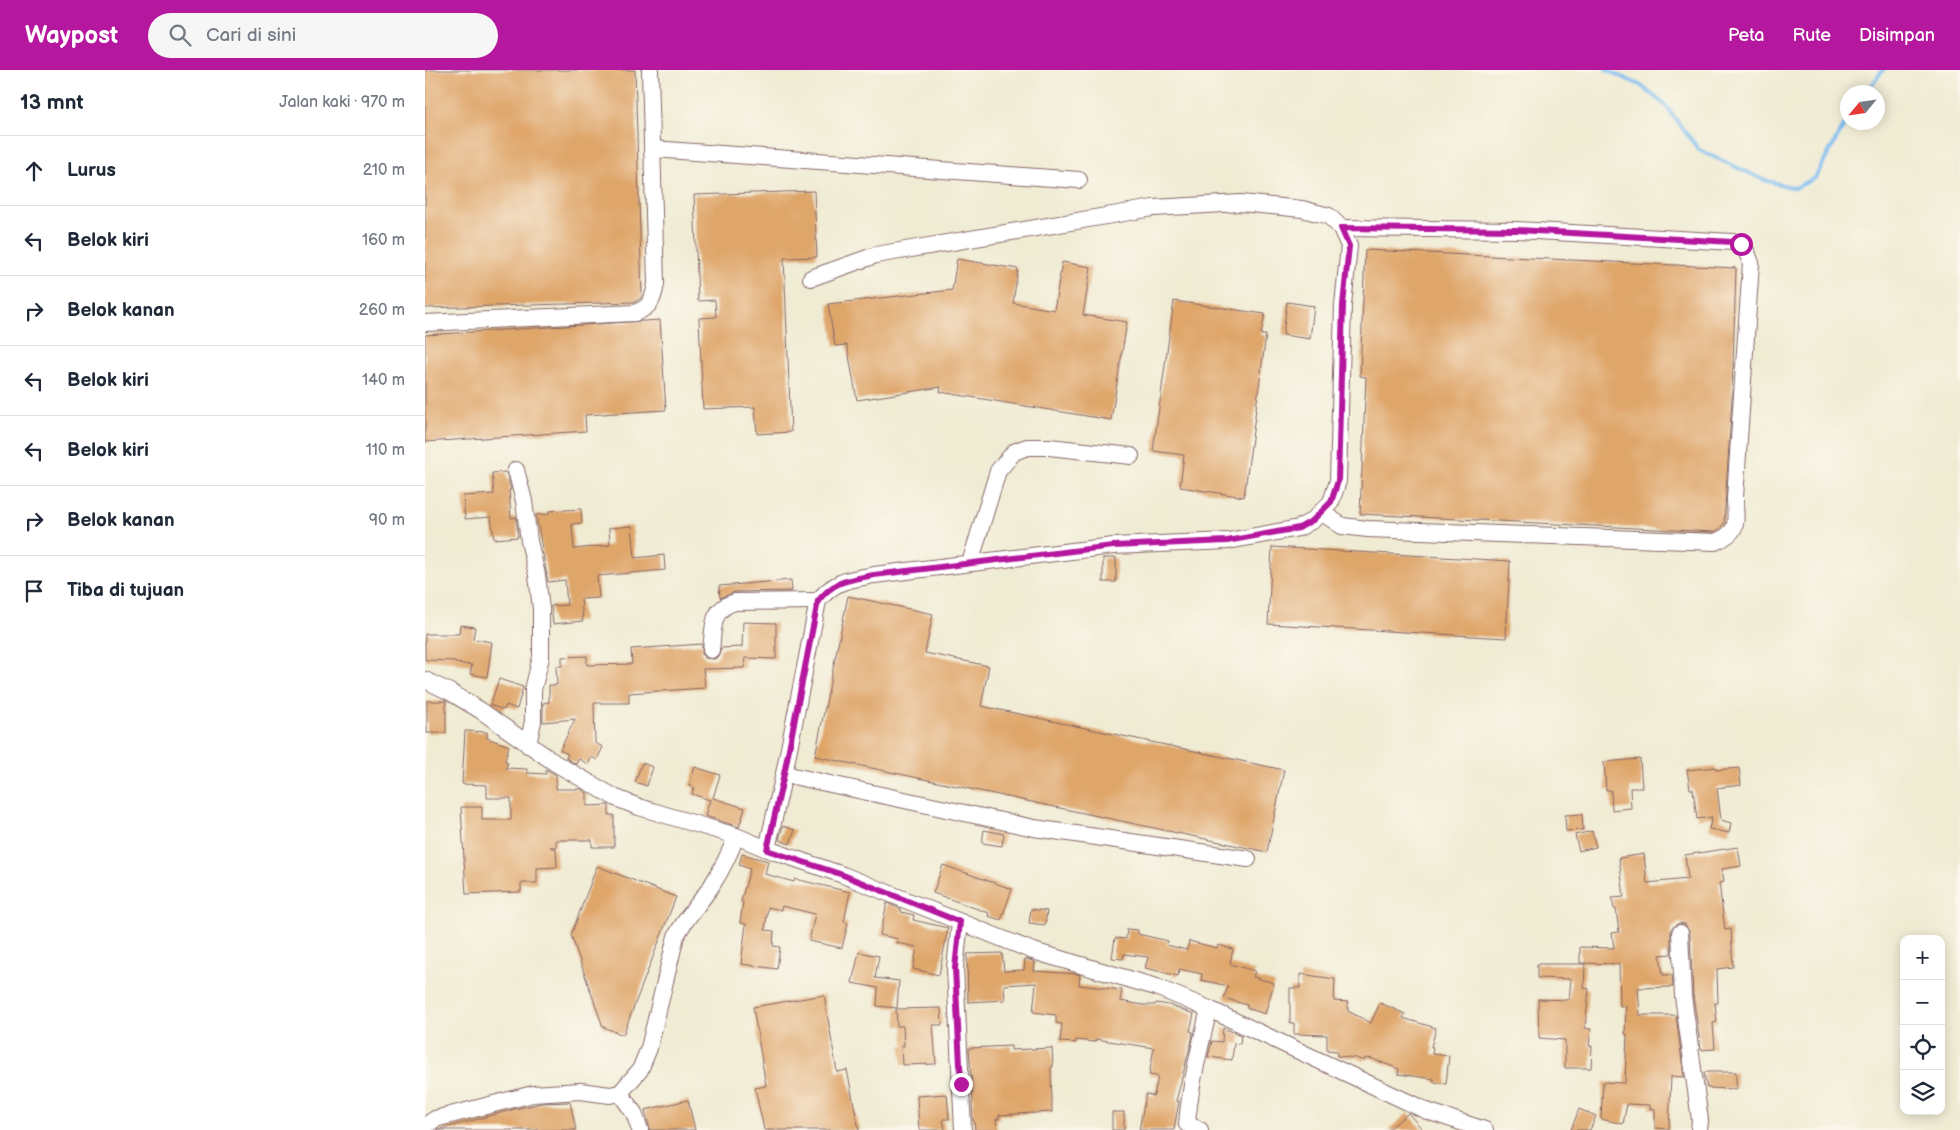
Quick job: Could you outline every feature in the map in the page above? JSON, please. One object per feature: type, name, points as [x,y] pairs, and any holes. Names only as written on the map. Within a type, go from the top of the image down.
[{"type":"street","points":[[425,323],[635,313],[645,309],[652,302],[656,284],[650,70]]},
{"type":"street","points":[[653,148],[1079,180]]},
{"type":"street","points":[[767,850],[818,601],[827,590],[841,582],[874,575],[1113,546],[1227,541],[1299,528],[1313,520],[1331,502],[1338,481],[1343,305],[1349,246],[1341,228],[1329,216],[1302,209],[1241,203],[1153,208],[876,255],[811,278]]},
{"type":"street","points":[[1321,512],[1342,526],[1367,529],[1715,542],[1731,533],[1735,528],[1735,498],[1751,263],[1747,252],[1741,244],[1517,230],[1341,228]]},
{"type":"street","points":[[970,563],[998,471],[1014,452],[1027,448],[1049,447],[1131,456]]},
{"type":"street","points":[[516,470],[524,501],[541,609],[541,657],[533,690],[533,721],[528,745]]},
{"type":"street","points":[[711,650],[715,614],[725,605],[735,602],[818,601]]},
{"type":"street","points":[[425,680],[480,710],[555,764],[616,798],[639,807],[736,836],[767,850],[843,875],[1033,951],[1156,987],[1209,1009],[1427,1111],[1485,1130]]},
{"type":"street","points":[[784,774],[1034,828],[1249,860]]},
{"type":"street","points":[[425,1126],[435,1120],[533,1094],[620,1093],[640,1070],[649,1048],[676,936],[685,919],[711,886],[729,856],[736,836]]},
{"type":"street","points":[[960,922],[955,968],[963,1130]]},
{"type":"street","points":[[1680,933],[1683,996],[1700,1120],[1699,1130]]},
{"type":"street","points":[[1199,1130],[1187,1124],[1188,1106],[1197,1054],[1209,1009]]},
{"type":"street","points":[[620,1093],[634,1113],[640,1130]]},
{"type":"building","points":[[425,70],[635,70],[641,298],[635,302],[425,308]]},
{"type":"building","points":[[814,191],[817,257],[784,258],[791,432],[757,434],[755,407],[703,409],[699,318],[716,317],[715,300],[698,301],[694,195]]},
{"type":"building","points":[[1365,250],[1736,268],[1732,397],[1724,524],[1714,532],[1360,514],[1366,377],[1360,376]]},
{"type":"building","points":[[957,259],[1018,269],[1013,303],[1054,310],[1062,262],[1091,267],[1083,315],[1127,322],[1111,420],[940,392],[941,387],[857,400],[847,345],[835,346],[828,304],[952,290]]},
{"type":"building","points":[[1174,301],[1265,314],[1261,335],[1266,335],[1244,497],[1180,487],[1184,455],[1153,451]]},
{"type":"building","points":[[1287,302],[1314,306],[1310,339],[1283,335]]},
{"type":"building","points":[[660,320],[666,410],[585,415],[586,431],[425,442],[425,335]]},
{"type":"building","points":[[506,472],[511,490],[509,490],[511,518],[516,517],[518,537],[494,539],[491,517],[465,519],[463,496],[494,494],[492,473]]},
{"type":"building","points":[[581,509],[582,523],[572,524],[574,549],[610,545],[609,528],[632,526],[635,558],[664,555],[665,570],[597,576],[599,598],[581,599],[583,621],[553,624],[551,606],[567,605],[565,580],[548,582],[536,515],[549,514],[549,511]]},
{"type":"building","points":[[1272,547],[1510,561],[1506,638],[1268,624]]},
{"type":"building","points":[[1103,558],[1116,558],[1116,582],[1103,582]]},
{"type":"building","points":[[791,580],[792,591],[735,592],[720,598],[719,586]]},
{"type":"building","points":[[848,596],[933,614],[925,653],[989,666],[981,706],[1284,770],[1267,852],[815,756]]},
{"type":"building","points":[[743,622],[776,623],[776,659],[745,658],[744,668],[703,669],[705,688],[629,693],[629,703],[594,703],[595,743],[603,747],[597,760],[592,757],[588,764],[579,759],[576,764],[566,758],[568,754],[560,750],[575,719],[543,722],[543,703],[549,702],[549,685],[557,685],[556,666],[562,666],[562,657],[587,656],[587,665],[632,664],[631,649],[702,644],[702,654],[705,658],[715,659],[719,655],[721,648],[742,647]]},
{"type":"building","points":[[460,625],[475,627],[473,639],[492,642],[487,677],[470,674],[472,665],[455,663],[455,661],[425,660],[425,634],[459,634]]},
{"type":"building","points":[[499,679],[523,687],[517,709],[506,705],[504,710],[490,705]]},
{"type":"building","points":[[427,701],[446,701],[446,733],[427,733]]},
{"type":"building","points":[[465,731],[487,732],[487,738],[509,746],[505,761],[508,762],[506,768],[527,769],[527,773],[546,774],[546,769],[556,775],[556,789],[581,789],[587,793],[587,806],[609,805],[609,815],[614,815],[614,847],[592,847],[592,840],[556,840],[556,847],[550,847],[556,849],[557,867],[537,868],[537,883],[521,883],[521,892],[466,894],[461,807],[482,807],[482,820],[511,820],[511,798],[487,798],[487,785],[462,784]]},
{"type":"building","points":[[1640,759],[1642,788],[1630,788],[1631,808],[1612,810],[1611,790],[1606,790],[1604,762]]},
{"type":"building","points":[[642,763],[653,767],[647,786],[635,782]]},
{"type":"building","points":[[695,767],[720,775],[713,798],[745,808],[739,827],[705,816],[710,800],[692,794],[694,787],[689,786]]},
{"type":"building","points":[[1716,767],[1716,770],[1739,768],[1741,785],[1717,788],[1721,820],[1731,823],[1729,833],[1709,829],[1712,817],[1697,819],[1693,789],[1690,789],[1687,770]]},
{"type":"building","points":[[1582,814],[1583,830],[1566,831],[1565,815]]},
{"type":"building","points":[[783,826],[795,830],[790,844],[779,840]]},
{"type":"building","points":[[984,830],[1004,834],[1002,846],[982,843]]},
{"type":"building","points":[[1592,831],[1596,847],[1579,851],[1575,835]]},
{"type":"building","points":[[1738,847],[1741,866],[1722,869],[1724,882],[1719,883],[1725,930],[1731,929],[1733,967],[1717,969],[1718,1003],[1715,1003],[1717,1022],[1713,1023],[1715,1049],[1701,1050],[1693,995],[1690,933],[1685,924],[1679,923],[1671,929],[1671,954],[1660,955],[1663,975],[1672,975],[1673,987],[1638,988],[1640,1015],[1676,1015],[1684,1077],[1671,1076],[1669,1129],[1655,1128],[1655,1109],[1650,1109],[1650,1105],[1627,1104],[1623,1124],[1601,1119],[1603,1082],[1625,1083],[1626,1006],[1620,1006],[1619,964],[1580,963],[1580,947],[1614,948],[1612,933],[1619,932],[1616,909],[1614,909],[1612,898],[1624,897],[1619,858],[1644,854],[1647,883],[1688,879],[1685,855]]},
{"type":"building","points":[[742,854],[768,861],[765,874],[794,882],[795,879],[850,892],[844,922],[848,923],[842,948],[809,941],[815,914],[782,906],[781,910],[768,907],[765,930],[774,931],[773,946],[780,947],[777,969],[741,964],[746,924],[740,923],[743,902],[741,901],[750,869],[739,865]]},
{"type":"building","points":[[943,865],[1012,889],[1001,920],[988,916],[989,913],[933,893]]},
{"type":"building","points":[[597,866],[676,897],[623,1035],[603,1027],[571,935]]},
{"type":"building","points":[[887,903],[901,909],[901,912],[914,915],[913,920],[948,928],[939,975],[913,969],[917,947],[897,943],[898,939],[880,935]]},
{"type":"building","points":[[1031,909],[1047,911],[1045,925],[1029,923]]},
{"type":"building","points":[[1127,929],[1138,930],[1138,934],[1168,941],[1167,945],[1187,950],[1189,941],[1217,948],[1218,945],[1233,949],[1230,964],[1255,971],[1253,977],[1274,983],[1265,1014],[1247,1008],[1247,1005],[1224,998],[1228,986],[1201,980],[1202,974],[1179,969],[1178,976],[1145,968],[1148,957],[1124,954],[1123,959],[1112,958],[1115,938],[1126,939]]},
{"type":"building","points":[[859,952],[879,956],[875,978],[899,981],[897,1008],[877,1006],[878,988],[852,983]]},
{"type":"building","points":[[1002,953],[1004,971],[1024,970],[1025,959],[1027,959],[1035,962],[1034,971],[1077,974],[1080,975],[1079,985],[1122,990],[1120,1001],[1143,1005],[1155,1005],[1156,1003],[1169,1005],[1194,1014],[1190,1031],[1193,1032],[1192,1039],[1176,1101],[1179,1101],[1174,1130],[1139,1130],[1146,1094],[1154,1096],[1158,1076],[1149,1075],[1154,1048],[1096,1039],[1095,1042],[1076,1040],[1076,1043],[1060,1042],[1062,1024],[1056,1023],[1056,1015],[1033,1012],[1036,983],[1004,985],[1005,1000],[968,1002],[967,954]]},
{"type":"building","points":[[1537,964],[1585,964],[1584,988],[1589,989],[1585,1028],[1591,1029],[1589,1046],[1592,1046],[1591,1068],[1565,1068],[1565,1040],[1539,1038],[1538,999],[1569,1000],[1571,979],[1537,978]]},
{"type":"building","points":[[1300,974],[1335,979],[1334,1001],[1348,1002],[1348,1011],[1371,1023],[1380,1003],[1405,1014],[1403,1018],[1436,1028],[1431,1047],[1433,1047],[1432,1054],[1449,1056],[1446,1084],[1434,1082],[1434,1079],[1398,1074],[1399,1069],[1370,1058],[1365,1058],[1364,1061],[1337,1056],[1337,1051],[1327,1050],[1327,1035],[1294,1034],[1294,1023],[1290,1023],[1290,988],[1300,988]]},
{"type":"building","points":[[824,995],[837,1072],[847,1070],[859,1130],[764,1130],[755,1088],[766,1086],[753,1007]]},
{"type":"building","points":[[941,1008],[942,1025],[933,1025],[936,1064],[902,1065],[901,1046],[904,1046],[903,1026],[897,1026],[896,1009]]},
{"type":"building","points":[[1223,1028],[1241,1035],[1240,1044],[1234,1043],[1232,1060],[1208,1057],[1212,1041],[1222,1042]]},
{"type":"building","points":[[1011,1046],[1011,1050],[1052,1048],[1052,1112],[999,1115],[999,1119],[996,1119],[997,1130],[975,1130],[969,1048]]},
{"type":"building","points":[[1736,1072],[1736,1089],[1707,1088],[1704,1073]]},
{"type":"building","points":[[947,1094],[949,1119],[943,1119],[945,1130],[919,1130],[917,1096]]},
{"type":"building","points":[[688,1100],[695,1130],[650,1130],[645,1110]]},
{"type":"building","points":[[570,1102],[576,1130],[437,1130],[542,1103]]},
{"type":"building","points":[[1579,1109],[1596,1116],[1590,1130],[1571,1130]]},
{"type":"building","points":[[1112,1112],[1124,1112],[1124,1130],[1112,1130]]},
{"type":"building","points":[[1408,1113],[1423,1130],[1388,1130]]},
{"type":"waterway","points":[[1606,70],[1640,85],[1665,105],[1699,150],[1764,180],[1795,188],[1815,178],[1841,130]]},
{"type":"waterway","points":[[1872,85],[1883,70]]},
{"type":"route","points":[[961,1084],[955,1003],[955,968],[960,922],[843,875],[767,850],[818,601],[827,590],[841,582],[874,575],[970,563],[1113,546],[1227,541],[1299,528],[1313,520],[1331,502],[1338,481],[1343,305],[1349,246],[1341,228],[1517,230],[1741,244]]}]
